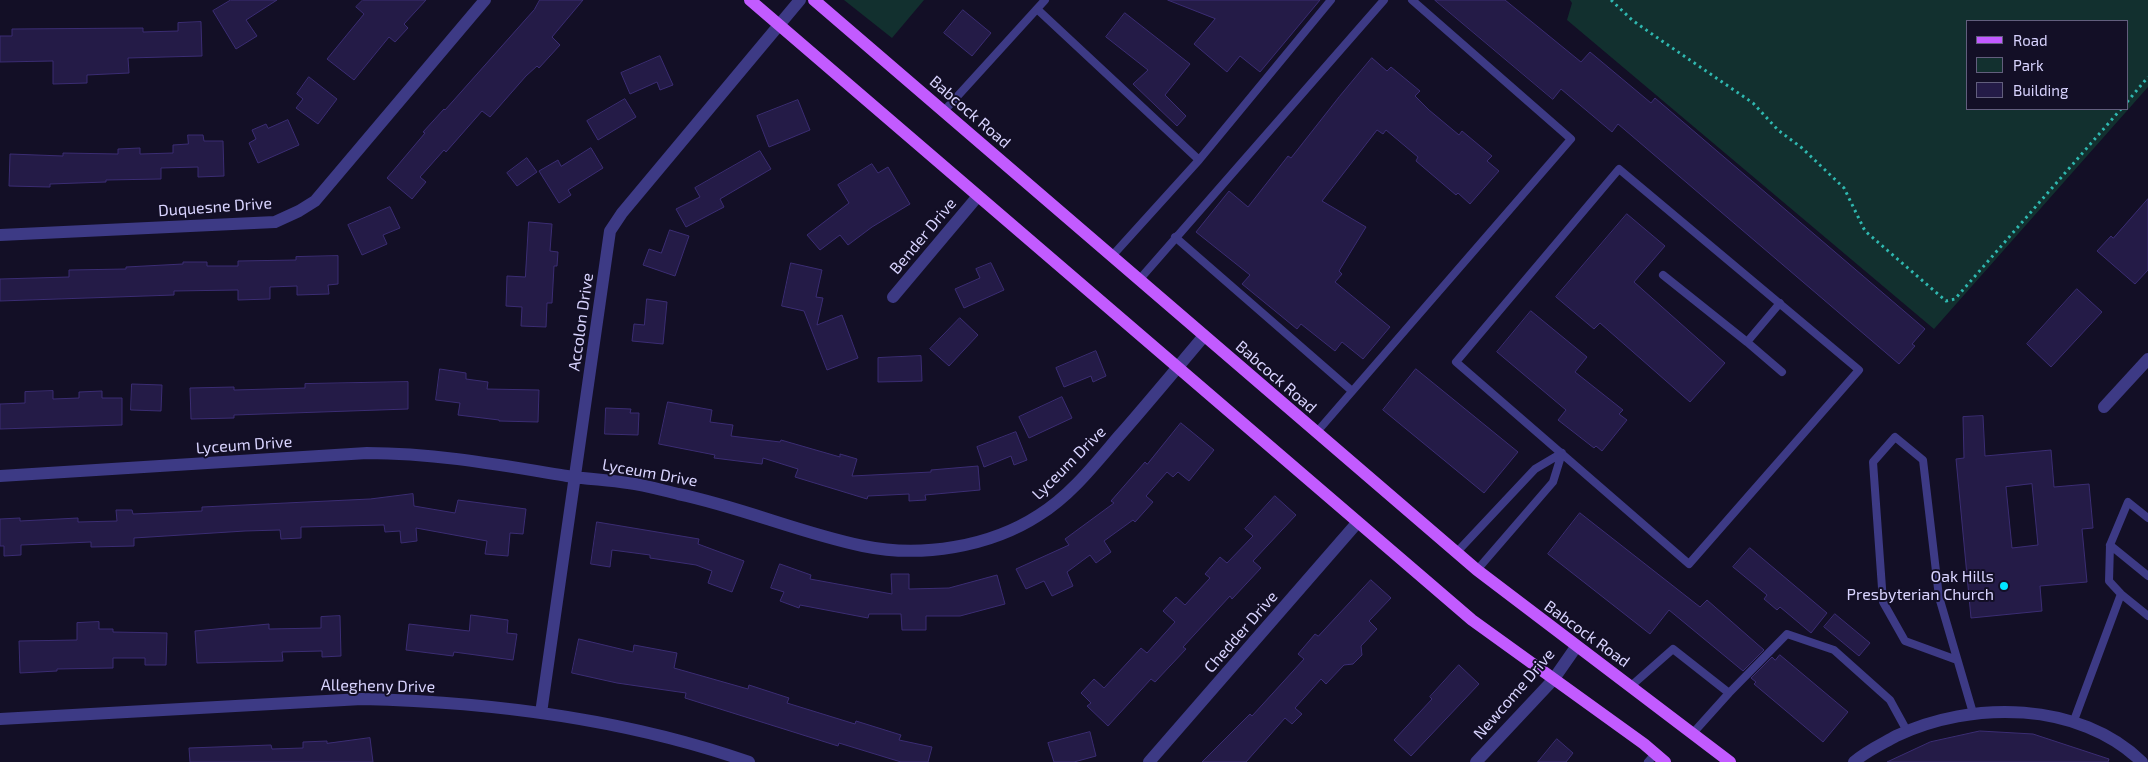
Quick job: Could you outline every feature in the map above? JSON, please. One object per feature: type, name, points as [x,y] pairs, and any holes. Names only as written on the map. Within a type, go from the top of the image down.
[{"type":"main road","points":[[750,0],[1472,620],[1553,680],[1651,758],[1665,762]]},
{"type":"main road","name":"Babcock Road","points":[[814,0],[1456,553],[1576,647],[1631,686],[1730,762]]},
{"type":"street","name":"Duquesne Drive","points":[[0,235],[276,222],[299,212],[315,200],[485,0]]},
{"type":"street","name":"Accolon Drive","points":[[541,713],[610,231],[622,213],[781,26],[800,0]]},
{"type":"street","name":"Bender Drive","points":[[893,297],[978,196]]},
{"type":"street","name":"Lyceum Drive","points":[[0,476],[367,453],[407,453],[451,457],[574,477],[629,483],[688,496],[865,546],[892,550],[946,548],[998,535],[1041,514],[1092,469],[1204,336]]},
{"type":"street","points":[[2104,407],[2148,358]]},
{"type":"street","name":"Chedder Drive","points":[[1149,762],[1357,523]]},
{"type":"street","name":"Newcome Drive","points":[[1476,762],[1553,680],[1576,647]]},
{"type":"street","name":"Allegheny Drive","points":[[0,719],[362,699],[415,700],[541,713],[617,725],[749,762]]},
{"type":"street","points":[[1854,762],[1878,745],[1907,731],[1940,720],[1973,713],[2024,713],[2073,723],[2096,732],[2119,744],[2142,762]]},
{"type":"lane","points":[[944,111],[1045,0]]},
{"type":"lane","points":[[1112,256],[1199,160],[1331,0]]},
{"type":"lane","points":[[1139,280],[1384,0]]},
{"type":"lane","points":[[1316,433],[1571,139],[1412,0]]},
{"type":"lane","points":[[1037,10],[1199,160]]},
{"type":"lane","points":[[1619,169],[1859,370],[1689,564],[1562,453],[1456,362],[1619,169]]},
{"type":"lane","points":[[1175,237],[1352,391]]},
{"type":"lane","points":[[1664,275],[1782,372]]},
{"type":"lane","points":[[1747,342],[1780,303]]},
{"type":"lane","points":[[1958,660],[1905,641],[1883,602],[1873,462],[1895,438],[1923,460],[1939,597],[1958,660],[1973,713]]},
{"type":"lane","points":[[1456,553],[1535,469],[1562,453]]},
{"type":"lane","points":[[1477,570],[1552,482],[1562,453]]},
{"type":"lane","points":[[2148,518],[2128,502],[2110,545],[2110,581],[2121,594],[2148,616]]},
{"type":"lane","points":[[2110,545],[2148,576]]},
{"type":"lane","points":[[2073,723],[2121,594]]},
{"type":"lane","points":[[1693,733],[1787,634],[1834,650],[1890,700],[1907,731]]},
{"type":"lane","points":[[1631,686],[1673,649],[1729,693]]},
{"type":"path","points":[[1611,0],[1632,20],[1662,42],[1753,103],[1778,130],[1802,148],[1844,188],[1865,230],[1938,296],[1946,301],[1955,299],[2120,110]]},
{"type":"path","points":[[2128,101],[2148,77]]},
{"type":"green space","points":[[844,0],[924,0],[892,38]]},
{"type":"green space","points":[[1570,0],[2148,0],[2148,87],[2128,110],[2128,20],[1966,20],[1966,110],[2128,110],[1934,329],[1567,20],[1572,3]]},
{"type":"building","points":[[231,0],[277,0],[246,20],[257,36],[236,49],[213,11]]},
{"type":"building","points":[[363,0],[426,0],[404,24],[408,28],[395,42],[389,37],[354,80],[327,59],[364,14],[356,7]]},
{"type":"building","points":[[540,0],[583,0],[552,37],[560,45],[539,68],[537,66],[526,76],[490,117],[482,111],[446,152],[444,150],[420,177],[426,182],[412,199],[387,178],[425,133],[423,132],[534,10]]},
{"type":"building","points":[[1168,0],[1320,0],[1260,72],[1240,56],[1227,72],[1194,44],[1215,19]]},
{"type":"building","points":[[1435,0],[1505,0],[1581,62],[1590,52],[1651,103],[1655,98],[1925,329],[1912,344],[1915,346],[1899,364],[1618,124],[1612,132],[1561,89],[1553,99]]},
{"type":"building","points":[[963,10],[991,33],[972,56],[944,33]]},
{"type":"building","points":[[1125,13],[1190,64],[1165,95],[1186,116],[1177,126],[1133,84],[1148,70],[1106,37]]},
{"type":"building","points":[[201,22],[202,56],[128,58],[129,73],[87,75],[87,83],[53,84],[53,61],[0,62],[0,36],[12,36],[12,29],[143,28],[143,32],[178,31],[178,23]]},
{"type":"building","points":[[660,56],[673,85],[660,90],[657,82],[630,94],[621,73]]},
{"type":"building","points":[[1372,58],[1387,71],[1391,67],[1420,91],[1415,96],[1459,135],[1462,131],[1492,156],[1487,161],[1499,171],[1470,204],[1458,193],[1456,195],[1416,161],[1418,157],[1386,130],[1383,134],[1377,130],[1322,201],[1366,227],[1339,271],[1342,274],[1335,282],[1390,327],[1363,359],[1342,342],[1335,351],[1301,324],[1297,329],[1242,284],[1250,275],[1196,232],[1229,191],[1248,207],[1288,156],[1291,158]]},
{"type":"building","points":[[309,77],[337,99],[318,124],[296,108],[303,99],[297,94]]},
{"type":"building","points":[[625,99],[636,117],[598,140],[587,121]]},
{"type":"building","points":[[798,100],[810,130],[769,147],[757,116]]},
{"type":"building","points":[[288,120],[299,145],[258,163],[249,143],[256,139],[252,130],[266,124],[268,128]]},
{"type":"building","points":[[188,135],[203,135],[204,141],[223,141],[224,176],[198,177],[198,167],[161,168],[161,179],[50,184],[50,187],[9,186],[10,154],[63,156],[63,153],[118,154],[118,149],[140,148],[140,154],[173,153],[173,145],[188,144]]},
{"type":"building","points":[[591,148],[603,168],[568,190],[571,195],[559,203],[539,171],[558,160],[561,166]]},
{"type":"building","points":[[760,151],[771,169],[720,199],[724,207],[686,227],[676,209],[700,197],[695,188]]},
{"type":"building","points":[[527,158],[537,172],[517,186],[507,173]]},
{"type":"building","points":[[872,164],[878,173],[888,167],[910,204],[872,227],[848,245],[840,235],[820,250],[807,235],[849,203],[838,185]]},
{"type":"building","points":[[2148,199],[2148,270],[2135,284],[2097,251],[2111,236],[2113,238]]},
{"type":"building","points":[[390,207],[400,228],[383,235],[387,244],[362,255],[348,225]]},
{"type":"building","points":[[1627,214],[1665,246],[1634,282],[1725,363],[1690,402],[1600,323],[1594,329],[1556,297]]},
{"type":"building","points":[[529,222],[552,224],[550,251],[558,252],[557,266],[554,266],[552,303],[547,303],[546,327],[521,326],[522,307],[506,306],[507,276],[525,277]]},
{"type":"building","points":[[670,230],[689,236],[675,276],[643,265],[649,249],[661,253]]},
{"type":"building","points":[[338,256],[338,284],[328,285],[329,294],[297,295],[297,286],[270,287],[270,299],[238,300],[238,290],[174,291],[174,295],[0,301],[0,279],[69,277],[69,270],[126,269],[126,267],[183,264],[183,262],[207,262],[207,266],[238,266],[238,261],[296,260],[296,257]]},
{"type":"building","points":[[791,263],[822,270],[816,297],[823,298],[817,325],[842,315],[858,358],[827,370],[804,311],[782,306]]},
{"type":"building","points":[[991,263],[1004,290],[964,308],[955,289],[980,278],[976,269]]},
{"type":"building","points":[[2077,289],[2102,312],[2051,367],[2027,344]]},
{"type":"building","points":[[647,299],[667,302],[663,344],[632,341],[634,324],[644,325]]},
{"type":"building","points":[[1531,311],[1587,357],[1575,372],[1623,410],[1619,414],[1627,420],[1602,451],[1596,446],[1594,448],[1558,420],[1566,410],[1497,352]]},
{"type":"building","points":[[960,318],[978,335],[949,366],[930,349]]},
{"type":"building","points":[[1096,351],[1106,376],[1093,382],[1091,376],[1064,387],[1056,368]]},
{"type":"building","points":[[921,356],[922,381],[878,382],[878,358]]},
{"type":"building","points":[[440,369],[466,373],[466,379],[488,382],[487,389],[539,390],[538,422],[499,421],[458,415],[460,403],[436,400]]},
{"type":"building","points":[[1416,369],[1518,452],[1484,493],[1383,410]]},
{"type":"building","points":[[408,382],[408,409],[234,415],[234,418],[191,419],[190,388],[234,387],[234,390],[305,388],[305,384]]},
{"type":"building","points":[[132,384],[162,385],[161,411],[131,410]]},
{"type":"building","points":[[53,391],[53,399],[79,398],[79,392],[102,391],[102,398],[122,398],[122,425],[0,429],[0,404],[25,403],[25,392]]},
{"type":"building","points":[[1062,397],[1072,418],[1029,438],[1019,417]]},
{"type":"building","points":[[668,402],[712,410],[710,422],[733,425],[731,436],[780,442],[781,440],[840,457],[840,454],[857,459],[852,476],[931,472],[931,470],[978,466],[980,490],[925,495],[926,500],[909,501],[909,494],[868,496],[867,499],[795,477],[798,469],[763,458],[762,464],[714,458],[715,455],[659,444]]},
{"type":"building","points":[[606,408],[631,409],[630,413],[639,413],[638,435],[605,434]]},
{"type":"building","points":[[1983,416],[1985,456],[2051,450],[2054,487],[2089,484],[2093,528],[2082,529],[2087,582],[2040,586],[2042,611],[1971,618],[1956,459],[1964,458],[1963,417]],"holes":[[[2032,484],[2038,545],[2012,548],[2006,487]]]},
{"type":"building","points":[[1181,423],[1214,450],[1189,481],[1178,472],[1173,477],[1167,472],[1146,496],[1153,502],[1135,522],[1133,520],[1104,541],[1111,552],[1096,563],[1090,555],[1067,572],[1073,586],[1052,596],[1044,581],[1026,589],[1016,569],[1069,545],[1065,539],[1114,503],[1111,501],[1145,462],[1147,464]]},
{"type":"building","points":[[1016,432],[1027,460],[1014,465],[1011,456],[984,467],[977,447]]},
{"type":"building","points":[[413,494],[414,506],[455,513],[458,500],[526,509],[523,534],[510,533],[508,556],[485,554],[487,541],[416,528],[417,541],[401,543],[400,531],[385,532],[384,525],[301,527],[301,538],[281,539],[280,530],[134,538],[134,546],[91,547],[91,542],[21,545],[21,555],[4,556],[4,546],[0,546],[0,519],[20,518],[20,521],[78,518],[78,522],[117,521],[116,510],[132,510],[133,514],[202,511],[202,507],[370,499]]},
{"type":"building","points":[[1275,496],[1296,515],[1253,561],[1261,568],[1232,599],[1230,596],[1183,647],[1186,649],[1155,682],[1151,679],[1108,726],[1087,706],[1091,703],[1081,693],[1094,679],[1104,688],[1141,648],[1147,653],[1175,622],[1163,611],[1176,597],[1185,605],[1210,578],[1205,574],[1220,557],[1227,563],[1253,536],[1245,529]]},
{"type":"building","points":[[1580,513],[1700,607],[1707,600],[1764,650],[1743,671],[1669,610],[1650,634],[1548,554]]},
{"type":"building","points":[[597,522],[699,539],[698,544],[744,561],[732,592],[708,583],[712,571],[696,565],[650,558],[650,555],[612,550],[610,567],[591,564]]},
{"type":"building","points":[[1750,548],[1827,613],[1811,633],[1780,607],[1777,610],[1764,599],[1767,595],[1733,567]]},
{"type":"building","points":[[780,564],[811,575],[810,579],[892,594],[891,574],[909,574],[909,589],[949,588],[997,575],[1005,604],[960,616],[926,616],[926,630],[902,630],[901,614],[869,614],[868,618],[800,605],[799,608],[780,601],[784,592],[771,588]]},
{"type":"building","points":[[1371,580],[1391,598],[1369,621],[1377,629],[1361,646],[1362,655],[1353,664],[1344,665],[1326,684],[1321,679],[1295,708],[1302,714],[1292,724],[1285,718],[1246,762],[1202,762],[1250,714],[1252,716],[1304,659],[1298,654],[1315,634],[1318,636]]},
{"type":"building","points":[[1835,614],[1870,643],[1859,656],[1824,627]]},
{"type":"building","points":[[471,615],[508,620],[507,633],[517,634],[513,660],[454,652],[453,656],[406,650],[409,624],[469,631]]},
{"type":"building","points":[[340,616],[341,656],[322,657],[322,651],[282,652],[283,661],[197,663],[195,631],[269,624],[269,629],[321,628],[321,617]]},
{"type":"building","points":[[99,622],[99,629],[113,629],[113,632],[167,633],[166,665],[145,665],[145,658],[113,658],[113,668],[57,669],[57,671],[20,673],[19,641],[77,640],[77,623]]},
{"type":"building","points":[[579,639],[633,652],[634,645],[677,653],[674,668],[748,689],[749,685],[789,698],[787,703],[855,724],[856,721],[901,735],[899,740],[932,747],[928,762],[901,762],[839,743],[838,746],[685,698],[686,693],[617,683],[572,673]]},
{"type":"building","points":[[1780,655],[1848,712],[1823,742],[1754,684],[1756,682],[1751,678],[1772,657],[1775,660]]},
{"type":"building","points":[[1459,665],[1479,684],[1411,756],[1394,740],[1432,699],[1430,697]]},
{"type":"building","points":[[1980,731],[2033,734],[2109,759],[2108,762],[1887,762],[1930,742]]},
{"type":"building","points":[[1090,732],[1096,756],[1074,762],[1054,762],[1048,743]]},
{"type":"building","points":[[370,738],[373,762],[190,762],[189,748],[271,745],[272,749],[303,748],[303,742],[327,741],[327,743]]},
{"type":"building","points":[[1557,739],[1573,753],[1566,762],[1538,762]]},
{"type":"place","name":"Oak Hills Presbyterian Church","points":[[2004,586]]}]
